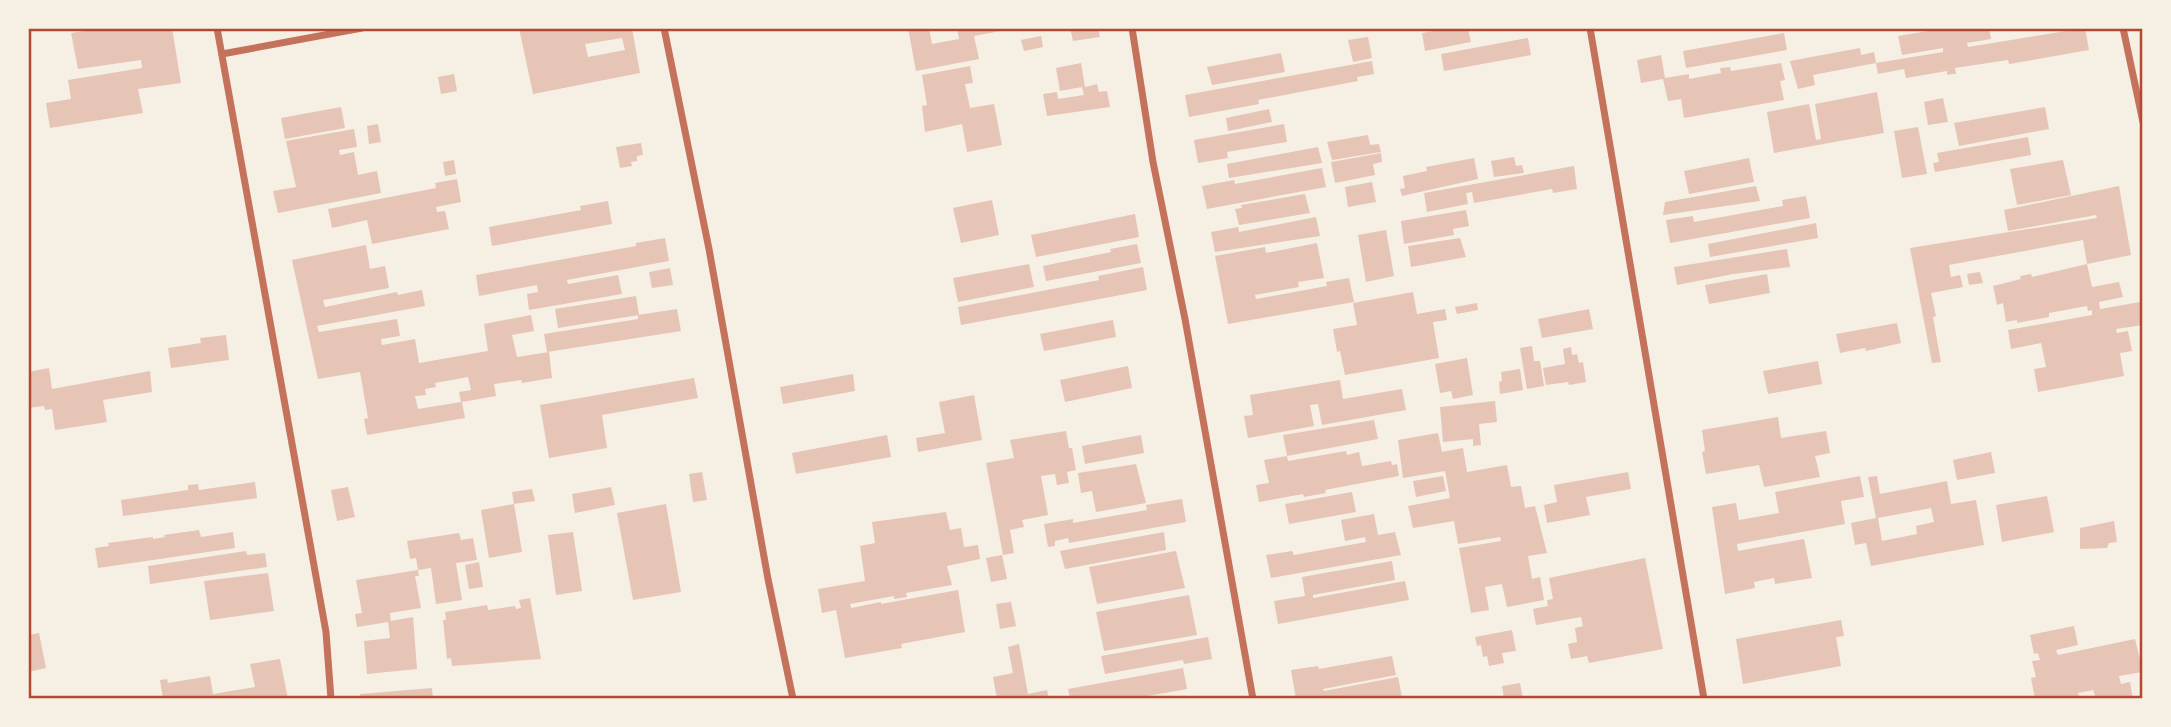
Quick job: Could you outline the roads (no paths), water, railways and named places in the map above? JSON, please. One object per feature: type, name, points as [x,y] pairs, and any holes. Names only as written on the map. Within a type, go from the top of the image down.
[{"type":"street","points":[[217,28],[321,605],[331,699]]},
{"type":"street","points":[[222,54],[362,28]]},
{"type":"street","points":[[664,28],[709,250],[768,579],[793,699]]},
{"type":"street","points":[[1132,28],[1153,162],[1185,318],[1253,699]]},
{"type":"street","points":[[1590,28],[1704,699]]},
{"type":"street","points":[[2123,28],[2143,122]]}]
